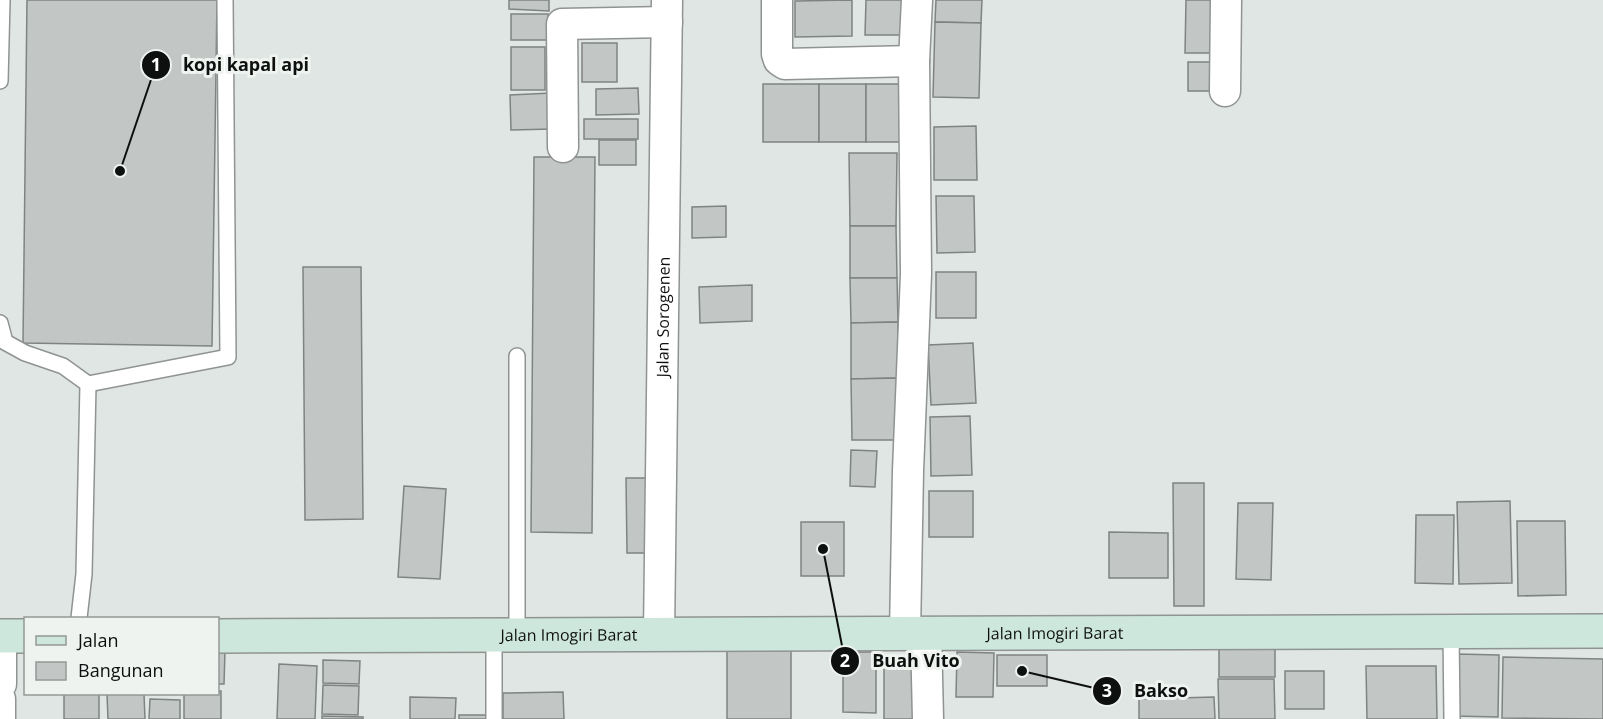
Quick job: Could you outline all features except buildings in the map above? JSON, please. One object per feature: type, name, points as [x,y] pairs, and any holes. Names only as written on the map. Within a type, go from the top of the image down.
[{"type":"main road","name":"Jalan Imogiri Barat","points":[[219,636],[1603,632]]},
{"type":"street","points":[[777,0],[777,54],[779,60],[785,64],[915,61]]},
{"type":"street","points":[[917,0],[916,274],[908,471],[915,634],[928,719]]},
{"type":"street","points":[[1225,91],[1226,0]]},
{"type":"street","points":[[563,147],[562,12],[667,11]]},
{"type":"street","name":"Jalan Sorogenen","points":[[659,635],[667,11]]},
{"type":"street","points":[[0,719],[0,699],[5,698],[8,694],[5,685],[0,684],[9,636]]},
{"type":"lane","points":[[0,81],[2,0]]},
{"type":"lane","points":[[0,323],[5,342],[63,366],[88,384],[228,357],[225,0]]},
{"type":"lane","points":[[494,719],[505,635],[517,356]]},
{"type":"lane","points":[[79,617],[84,574],[88,384]]},
{"type":"lane","points":[[1451,632],[1452,719]]},
{"type":"place","name":"kopi kapal api","points":[[120,171]]},
{"type":"place","name":"Buah Vito","points":[[823,549]]},
{"type":"place","name":"Bakso","points":[[1022,671]]}]
